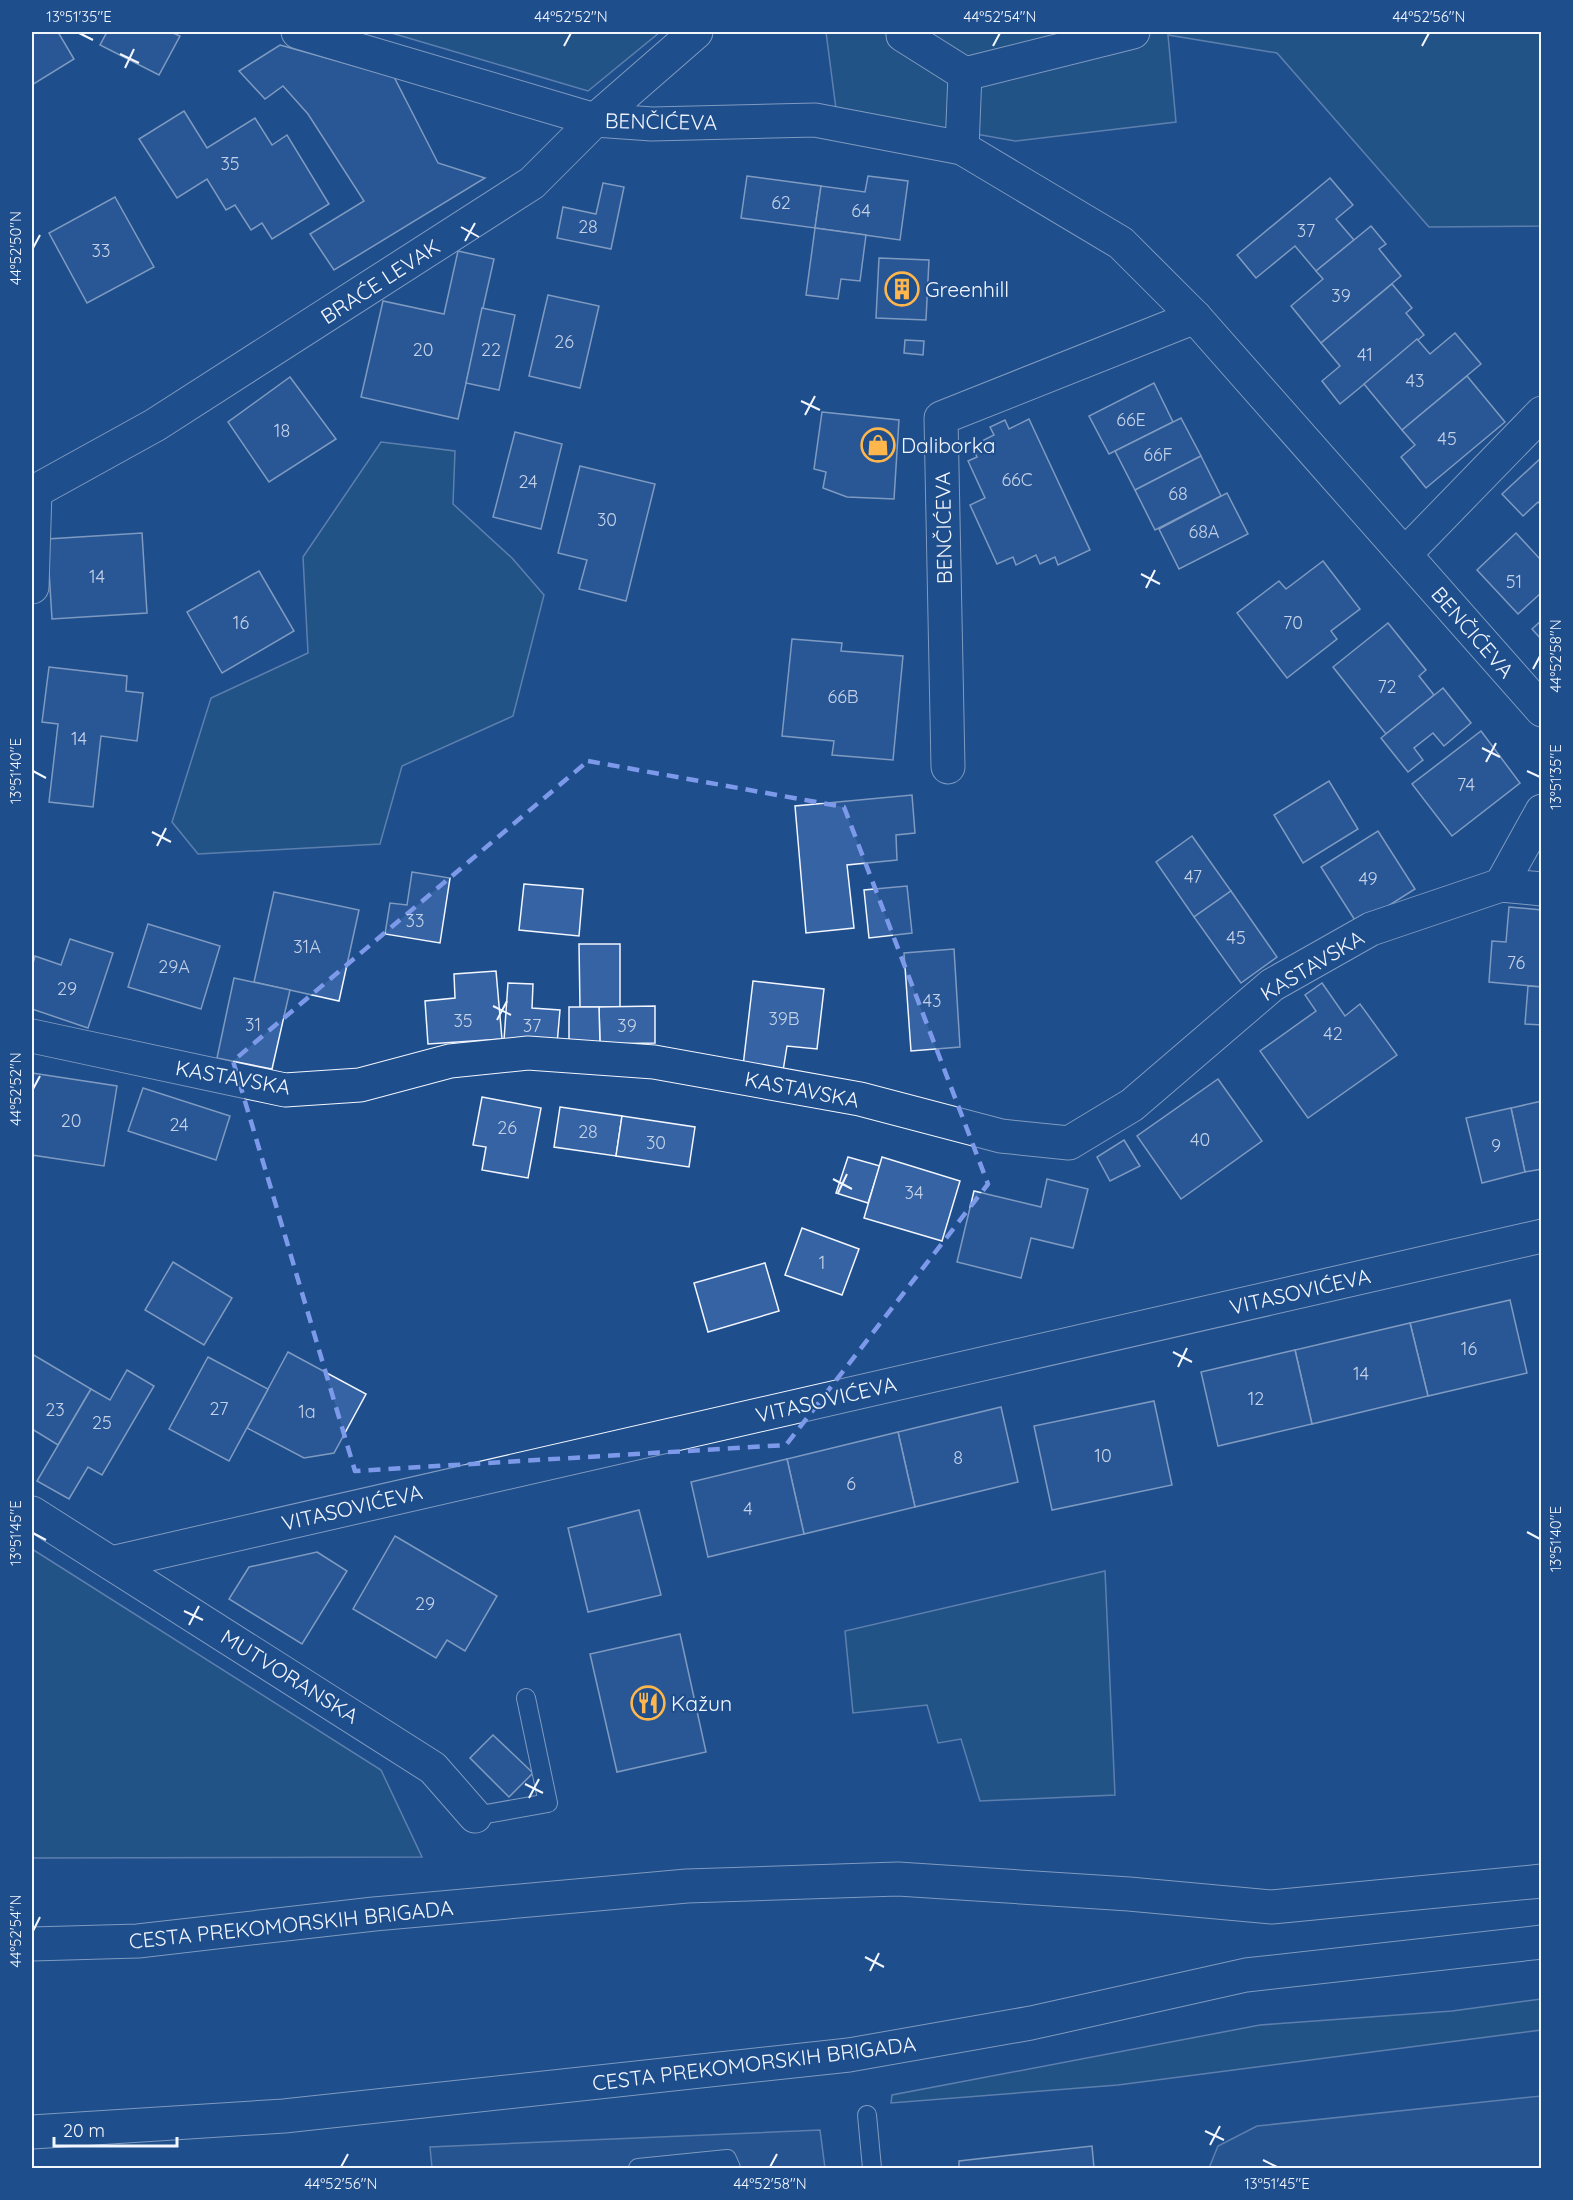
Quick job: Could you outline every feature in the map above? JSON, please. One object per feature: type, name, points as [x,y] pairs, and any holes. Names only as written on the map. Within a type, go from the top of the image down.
[{"type":"street","name":"BENČIĆEVA","points":[[297,32],[595,120],[652,124],[816,120],[962,148],[1121,243],[1195,317],[1542,710]]},
{"type":"street","name":"BRAĆE LEVAK","points":[[32,586],[33,492],[155,425],[532,183],[595,120],[696,32]]},
{"type":"street","points":[[903,32],[903,35],[965,74],[1133,32]]},
{"type":"street","points":[[962,148],[965,74]]},
{"type":"street","name":"BENČIĆEVA","points":[[948,767],[942,418],[1195,317]]},
{"type":"street","points":[[1405,554],[1542,413]]},
{"type":"street","points":[[1542,811],[1501,885],[1542,890]]},
{"type":"street","name":"KASTAVSKA","points":[[32,1036],[285,1090],[360,1085],[450,1061],[528,1053],[654,1062],[860,1099],[1001,1136],[1069,1143],[1132,1105],[1272,985],[1371,929],[1501,885]]},
{"type":"street","name":"VITASOVIĆEVA","points":[[111,1563],[1542,1236]]},
{"type":"street","name":"MUTVORANSKA","points":[[32,1513],[433,1768],[475,1816]]},
{"type":"street","name":"CESTA PREKOMORSKIH BRIGADA","points":[[36,1941],[138,1941],[374,1914],[687,1886],[898,1879],[1129,1894],[1272,1907],[1542,1881]]},
{"type":"street","name":"CESTA PREKOMORSKIH BRIGADA","points":[[32,2132],[284,2116],[849,2055],[1031,2023],[1246,1975],[1542,1942]]},
{"type":"lane","points":[[475,1816],[548,1803],[526,1698]]},
{"type":"lane","points":[[867,2115],[872,2169]]},
{"type":"lane","points":[[638,2169],[727,2159],[731,2169]]},
{"type":"highlighted area","points":[[588,761],[844,807],[988,1184],[786,1445],[355,1471],[233,1061]]},
{"type":"shaded area","points":[[388,32],[660,32],[588,91]]},
{"type":"shaded area","points":[[826,32],[1541,32],[1541,226],[1429,227],[1277,53],[1168,35],[1176,122],[1015,141],[836,109]]},
{"type":"shaded area","points":[[381,442],[455,451],[453,504],[512,558],[544,595],[513,716],[402,766],[380,844],[198,854],[172,822],[211,698],[308,653],[303,557]]},
{"type":"shaded area","points":[[32,1549],[381,1770],[422,1857],[32,1858]]},
{"type":"shaded area","points":[[1105,1571],[1115,1795],[980,1801],[961,1739],[938,1743],[927,1705],[853,1713],[845,1631]]},
{"type":"shaded area","points":[[1541,1999],[1541,2030],[1118,2085],[891,2103],[892,2095],[1260,2025],[1452,2011]]},
{"type":"shaded area","points":[[1541,2096],[1541,2168],[1209,2168],[1218,2146],[1257,2126]]},
{"type":"shaded area","points":[[820,2130],[825,2168],[432,2168],[430,2147]]},
{"type":"building","points":[[32,32],[58,32],[74,59],[32,85]]},
{"type":"building","points":[[107,32],[171,32],[180,36],[159,75],[100,45]]},
{"type":"building","points":[[280,45],[394,77],[438,163],[485,178],[334,270],[310,234],[364,201],[308,114],[283,86],[265,99],[239,71]]},
{"type":"building","points":[[184,111],[207,148],[255,118],[272,145],[287,135],[329,204],[272,239],[262,223],[251,230],[235,205],[226,210],[207,179],[177,198],[139,139]]},
{"type":"building","points":[[747,176],[821,186],[815,228],[741,218]]},
{"type":"building","points":[[868,176],[908,181],[900,240],[815,228],[821,186],[865,192]]},
{"type":"building","points":[[1330,178],[1353,205],[1336,219],[1354,240],[1316,271],[1295,246],[1256,278],[1237,255]]},
{"type":"building","points":[[603,183],[624,187],[611,249],[557,238],[563,207],[596,214]]},
{"type":"building","points":[[115,197],[154,267],[87,303],[49,233]]},
{"type":"building","points":[[1371,226],[1386,244],[1379,249],[1401,276],[1321,343],[1291,306],[1323,279],[1316,271]]},
{"type":"building","points":[[815,228],[866,235],[860,281],[841,279],[838,299],[806,295]]},
{"type":"building","points":[[458,251],[494,259],[458,419],[361,397],[383,301],[444,314]]},
{"type":"building","name":"Greenhill","points":[[879,258],[929,260],[926,320],[876,318]]},
{"type":"building","points":[[1392,284],[1412,308],[1406,313],[1424,335],[1340,404],[1322,381],[1340,366],[1321,343]]},
{"type":"building","points":[[548,295],[599,306],[580,388],[529,376]]},
{"type":"building","points":[[482,308],[515,315],[499,390],[466,383]]},
{"type":"building","points":[[1455,333],[1481,364],[1402,430],[1364,384],[1417,339],[1430,354]]},
{"type":"building","points":[[905,340],[924,341],[923,355],[904,353]]},
{"type":"building","points":[[1467,376],[1505,422],[1426,488],[1401,457],[1415,445],[1402,430]]},
{"type":"building","points":[[290,377],[336,439],[269,482],[228,422]]},
{"type":"building","points":[[1154,383],[1173,422],[1109,454],[1089,416]]},
{"type":"building","points":[[822,412],[899,420],[894,499],[847,497],[823,488],[826,472],[814,469]]},
{"type":"building","points":[[1181,418],[1201,456],[1135,490],[1115,451]]},
{"type":"building","points":[[1029,419],[1090,550],[1058,565],[1055,557],[1040,564],[1036,555],[1016,565],[1013,557],[997,564],[970,505],[985,498],[968,461],[977,457],[972,446],[994,435],[990,427],[1005,420],[1009,429]]},
{"type":"building","points":[[515,432],[562,444],[541,529],[493,517]]},
{"type":"building","points":[[1201,456],[1221,496],[1155,530],[1135,490]]},
{"type":"building","points":[[1542,457],[1542,506],[1538,502],[1523,516],[1502,494]]},
{"type":"building","points":[[580,466],[655,484],[626,601],[579,589],[587,560],[558,553]]},
{"type":"building","points":[[1227,493],[1248,534],[1179,569],[1159,529]]},
{"type":"building","points":[[142,533],[147,613],[52,619],[47,539]]},
{"type":"building","points":[[1516,533],[1539,558],[1542,555],[1542,592],[1518,614],[1477,570]]},
{"type":"building","points":[[1323,561],[1360,609],[1331,631],[1337,639],[1287,678],[1237,613],[1279,581],[1286,589]]},
{"type":"building","points":[[259,571],[294,631],[222,673],[187,612]]},
{"type":"building","points":[[1542,620],[1542,640],[1532,629]]},
{"type":"building","points":[[1388,623],[1426,670],[1419,676],[1434,695],[1386,734],[1333,667]]},
{"type":"building","points":[[792,639],[842,643],[841,651],[903,656],[893,760],[832,755],[834,741],[782,736]]},
{"type":"building","points":[[49,667],[127,676],[126,691],[143,693],[137,741],[101,736],[93,807],[49,802],[58,724],[42,722]]},
{"type":"building","points":[[1443,688],[1471,723],[1444,746],[1433,733],[1414,748],[1423,760],[1408,772],[1381,738]]},
{"type":"building","points":[[1481,731],[1520,783],[1452,836],[1412,784]]},
{"type":"building","points":[[1329,781],[1358,829],[1303,863],[1274,815]]},
{"type":"building","points":[[912,795],[915,833],[896,835],[897,860],[847,865],[854,928],[806,933],[795,806]]},
{"type":"building","points":[[1378,831],[1415,889],[1358,925],[1321,867]]},
{"type":"building","points":[[1192,836],[1231,891],[1194,917],[1156,862]]},
{"type":"building","points":[[412,872],[450,878],[440,943],[385,934],[390,903],[407,905]]},
{"type":"building","points":[[524,884],[583,889],[579,936],[519,930]]},
{"type":"building","points":[[907,886],[912,933],[869,938],[864,890]]},
{"type":"building","points":[[1231,891],[1277,957],[1241,983],[1194,917]]},
{"type":"building","points":[[274,892],[359,910],[339,1001],[254,982]]},
{"type":"building","points":[[1509,907],[1542,910],[1542,987],[1489,982],[1492,941],[1506,942]]},
{"type":"building","points":[[148,924],[220,946],[201,1009],[128,987]]},
{"type":"building","points":[[70,939],[113,953],[88,1028],[32,1009],[32,967],[35,956],[61,965]]},
{"type":"building","points":[[579,944],[620,944],[620,1007],[580,1007]]},
{"type":"building","points":[[954,949],[960,1047],[911,1051],[904,953]]},
{"type":"building","points":[[496,971],[502,1039],[428,1044],[425,1001],[455,998],[454,974]]},
{"type":"building","points":[[234,978],[290,990],[272,1069],[217,1058]]},
{"type":"building","points":[[753,981],[824,989],[817,1049],[787,1046],[783,1071],[743,1066]]},
{"type":"building","points":[[508,983],[533,984],[532,1008],[560,1010],[557,1044],[504,1040]]},
{"type":"building","points":[[1322,983],[1345,1016],[1360,1004],[1397,1055],[1308,1118],[1260,1051],[1316,1011],[1305,995]]},
{"type":"building","points":[[1528,986],[1542,987],[1542,1025],[1525,1024]]},
{"type":"building","points":[[655,1006],[655,1043],[600,1044],[599,1007]]},
{"type":"building","points":[[569,1007],[599,1007],[600,1044],[569,1044]]},
{"type":"building","points":[[32,1073],[117,1086],[104,1166],[32,1155]]},
{"type":"building","points":[[1218,1079],[1262,1141],[1181,1199],[1137,1136]]},
{"type":"building","points":[[143,1088],[230,1116],[216,1160],[128,1131]]},
{"type":"building","points":[[482,1097],[541,1108],[528,1178],[482,1170],[486,1147],[473,1145]]},
{"type":"building","points":[[1542,1101],[1542,1169],[1525,1172],[1511,1108]]},
{"type":"building","points":[[560,1107],[622,1116],[616,1156],[554,1147]]},
{"type":"building","points":[[1511,1108],[1525,1172],[1482,1183],[1466,1118]]},
{"type":"building","points":[[622,1116],[695,1127],[689,1167],[616,1156]]},
{"type":"building","points":[[1124,1140],[1140,1166],[1110,1181],[1097,1157]]},
{"type":"building","points":[[848,1157],[880,1166],[868,1203],[836,1193]]},
{"type":"building","points":[[882,1157],[960,1181],[942,1241],[864,1218]]},
{"type":"building","points":[[1047,1179],[1088,1189],[1073,1248],[1031,1238],[1021,1278],[957,1262],[974,1191],[1041,1207]]},
{"type":"building","points":[[802,1228],[859,1249],[842,1295],[785,1275]]},
{"type":"building","points":[[173,1262],[232,1298],[204,1345],[145,1310]]},
{"type":"building","points":[[765,1263],[779,1311],[708,1332],[694,1283]]},
{"type":"building","points":[[1510,1300],[1527,1373],[1428,1396],[1410,1323]]},
{"type":"building","points":[[1410,1323],[1428,1396],[1312,1424],[1295,1350]]},
{"type":"building","points":[[1295,1350],[1312,1424],[1218,1446],[1201,1372]]},
{"type":"building","points":[[288,1352],[366,1394],[334,1453],[304,1458],[247,1428]]},
{"type":"building","points":[[32,1354],[91,1389],[58,1445],[32,1429]]},
{"type":"building","points":[[208,1357],[268,1389],[229,1461],[169,1429]]},
{"type":"building","points":[[127,1370],[154,1386],[102,1475],[88,1467],[69,1499],[37,1481],[91,1389],[110,1400]]},
{"type":"building","points":[[1154,1401],[1172,1485],[1052,1510],[1034,1426]]},
{"type":"building","points":[[1001,1407],[1018,1482],[915,1507],[898,1432]]},
{"type":"building","points":[[898,1432],[915,1507],[804,1534],[787,1459]]},
{"type":"building","points":[[787,1459],[804,1534],[708,1557],[691,1482]]},
{"type":"building","points":[[639,1510],[661,1595],[588,1612],[568,1528]]},
{"type":"building","points":[[395,1536],[497,1596],[465,1651],[447,1640],[436,1658],[353,1609]]},
{"type":"building","points":[[317,1552],[347,1571],[302,1644],[229,1599],[249,1567]]},
{"type":"building","name":"Kažun","points":[[680,1634],[706,1752],[617,1772],[590,1654]]},
{"type":"building","points":[[493,1735],[533,1773],[509,1797],[470,1758]]},
{"type":"building","points":[[1092,2146],[1094,2168],[959,2168],[959,2161]]},
{"type":"place","name":"Greenhill","points":[[902,289]]},
{"type":"place","name":"Daliborka","points":[[878,445]]},
{"type":"place","name":"Kažun","points":[[648,1703]]}]
